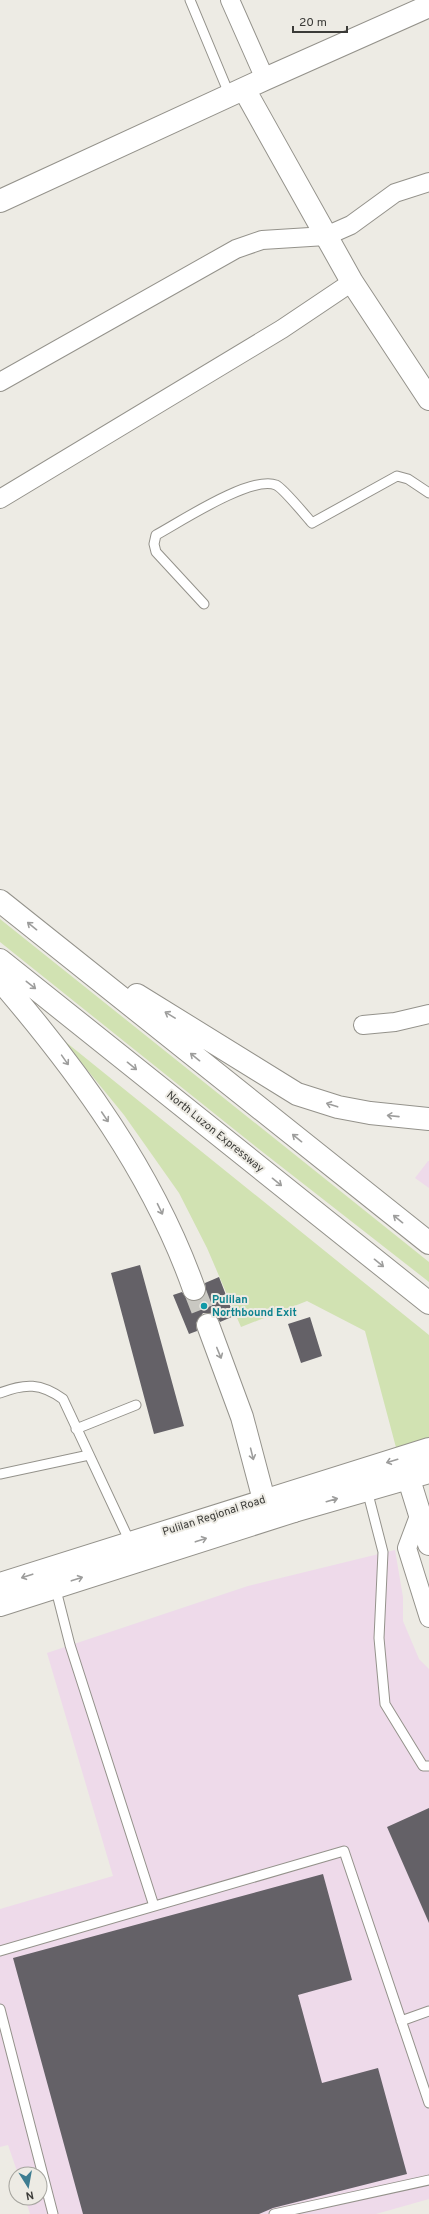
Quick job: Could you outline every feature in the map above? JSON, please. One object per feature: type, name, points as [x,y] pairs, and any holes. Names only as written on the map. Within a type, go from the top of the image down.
[{"type":"main road","points":[[0,201],[265,79],[429,6]]},
{"type":"main road","points":[[237,92],[326,236],[352,282],[429,400]]},
{"type":"main road","points":[[0,901],[429,1243]]},
{"type":"main road","points":[[62,951],[297,1094],[338,1107],[370,1113],[429,1119]]},
{"type":"main road","name":"North Luzon Expressway","points":[[0,960],[429,1303]]},
{"type":"main road","points":[[0,980],[48,1036],[143,1174],[182,1254],[194,1289]]},
{"type":"main road","points":[[208,1325],[242,1417],[264,1500],[280,1508],[294,1510]]},
{"type":"main road","name":"Pulilan Regional Road","points":[[0,1584],[429,1449]]},
{"type":"main road","points":[[429,1454],[413,1464],[407,1473],[407,1479],[429,1544]]},
{"type":"main road","name":"Pulilan Regional Road","points":[[0,1605],[294,1510],[429,1472]]},
{"type":"street","points":[[230,0],[265,79]]},
{"type":"street","points":[[0,382],[236,249],[262,240],[326,236],[351,225],[395,193],[429,182]]},
{"type":"street","points":[[0,499],[282,330],[352,282]]},
{"type":"street","points":[[363,1025],[395,1022],[429,1014]]},
{"type":"street","points":[[420,1516],[407,1548],[425,1610],[429,1618]]},
{"type":"lane","points":[[190,0],[237,92]]},
{"type":"lane","points":[[204,604],[156,552],[154,544],[156,535],[238,490],[264,483],[277,485],[312,523],[397,476],[408,479],[429,493]]},
{"type":"lane","points":[[0,1393],[19,1385],[48,1388],[63,1399],[130,1542]]},
{"type":"lane","points":[[76,1429],[136,1405]]},
{"type":"lane","points":[[0,1474],[89,1455]]},
{"type":"lane","points":[[367,1490],[383,1552],[379,1638],[385,1704],[423,1766],[429,1766]]},
{"type":"lane","points":[[55,1586],[70,1645],[154,1906]]},
{"type":"lane","points":[[0,1951],[344,1850],[429,2103]]},
{"type":"lane","points":[[0,2009],[53,2214]]},
{"type":"lane","points":[[401,2021],[429,2012]]},
{"type":"lane","points":[[274,2214],[429,2180]]},
{"type":"shaded area","points":[[429,1161],[429,1188],[415,1178]]},
{"type":"shaded area","points":[[395,1550],[403,1597],[403,1621],[419,1659],[429,1669],[429,2199],[376,2214],[30,2214],[28,2206],[48,2206],[48,2166],[15,2166],[8,2145],[0,2147],[0,1909],[113,1876],[47,1653],[248,1586]]},
{"type":"green space","points":[[0,919],[429,1262],[429,1282],[250,1142],[0,942]]},
{"type":"green space","points":[[62,1039],[429,1335],[429,1446],[398,1455],[365,1331],[307,1301],[241,1327],[207,1248],[179,1193],[124,1115]]},
{"type":"building","points":[[140,1265],[184,1426],[154,1434],[111,1273]]},
{"type":"building","name":"Pulilan Northbound Exit","points":[[219,1277],[234,1316],[220,1322],[216,1315],[203,1313],[196,1323],[197,1331],[189,1334],[173,1295],[182,1292],[187,1299],[193,1301],[199,1300],[206,1291],[205,1283]]},
{"type":"building","points":[[310,1317],[322,1356],[301,1363],[288,1324]]},
{"type":"building","points":[[429,1808],[429,1923],[387,1827]]},
{"type":"building","points":[[323,1874],[352,1980],[298,1995],[322,2083],[378,2068],[407,2174],[273,2208],[259,2214],[83,2214],[13,1958]]},
{"type":"tunnel","points":[[194,1289],[208,1325]]},
{"type":"place","name":"Pulilan Northbound Exit","points":[[204,1306]]}]
